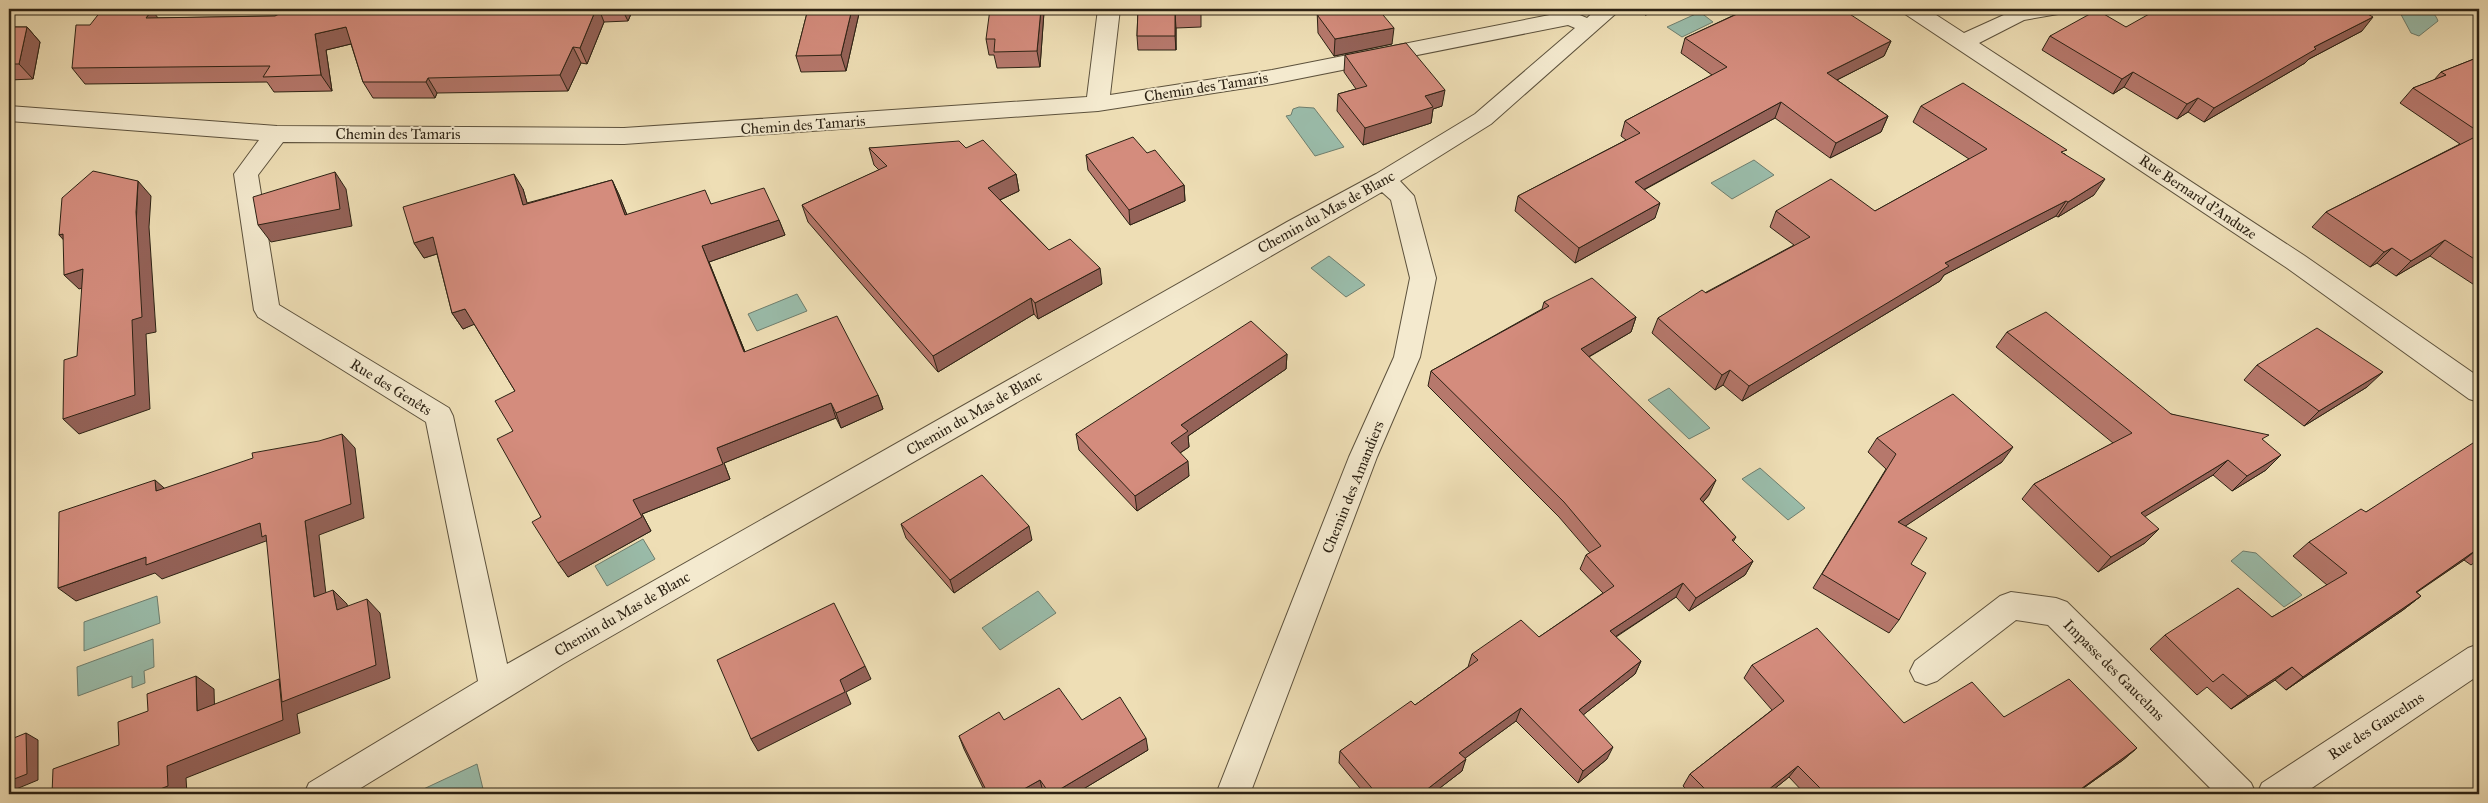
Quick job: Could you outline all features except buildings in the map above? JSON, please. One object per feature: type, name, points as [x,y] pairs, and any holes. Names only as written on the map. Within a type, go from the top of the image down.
[{"type":"street","points":[[1098,104],[1108,9]]},
{"type":"street","name":"Chemin du Mas de Blanc","points":[[321,794],[552,654],[1263,247],[1384,180],[1483,119],[1588,26],[1610,9]]},
{"type":"street","name":"Rue Bernard d'Anduze","points":[[1913,9],[2296,262],[2479,391]]},
{"type":"street","points":[[1964,42],[2018,15],[2050,9]]},
{"type":"street","name":"Chemin des Tamaris","points":[[9,114],[277,134],[624,136],[693,133],[1098,104],[1272,77],[1570,18],[1588,26]]},
{"type":"street","name":"Rue des Genêts","points":[[277,134],[246,174],[267,310],[439,416],[496,689]]},
{"type":"street","name":"Chemin des Amandiers","points":[[1233,794],[1360,466],[1407,357],[1423,278],[1402,196],[1384,180]]},
{"type":"street","name":"Impasse des Gaucelms","points":[[1926,672],[2011,606],[2056,612],[2238,794]]},
{"type":"street","name":"Rue des Gaucelms","points":[[2274,794],[2479,658]]},
{"type":"shaded area","points":[[2416,8],[2427,10],[2438,21],[2419,36],[2411,33],[2398,9]]},
{"type":"shaded area","points":[[1700,12],[1713,22],[1682,37],[1667,27]]},
{"type":"shaded area","points":[[1299,107],[1314,108],[1344,147],[1315,156],[1286,116],[1291,115],[1293,109]]},
{"type":"shaded area","points":[[1754,160],[1774,175],[1732,199],[1711,183]]},
{"type":"shaded area","points":[[1329,256],[1365,285],[1346,297],[1311,268]]},
{"type":"shaded area","points":[[797,294],[807,311],[757,331],[748,314]]},
{"type":"shaded area","points":[[1669,388],[1710,428],[1689,439],[1648,400]]},
{"type":"shaded area","points":[[1760,468],[1805,508],[1788,520],[1742,479]]},
{"type":"shaded area","points":[[643,539],[655,559],[607,586],[595,566]]},
{"type":"shaded area","points":[[2243,551],[2256,553],[2302,595],[2284,607],[2231,561]]},
{"type":"shaded area","points":[[1038,591],[1056,613],[1000,650],[982,628]]},
{"type":"shaded area","points":[[157,596],[160,623],[84,651],[84,622]]},
{"type":"shaded area","points":[[153,639],[154,667],[144,671],[145,683],[132,688],[132,676],[78,696],[77,667]]},
{"type":"shaded area","points":[[477,764],[484,793],[415,794],[415,793]]}]
